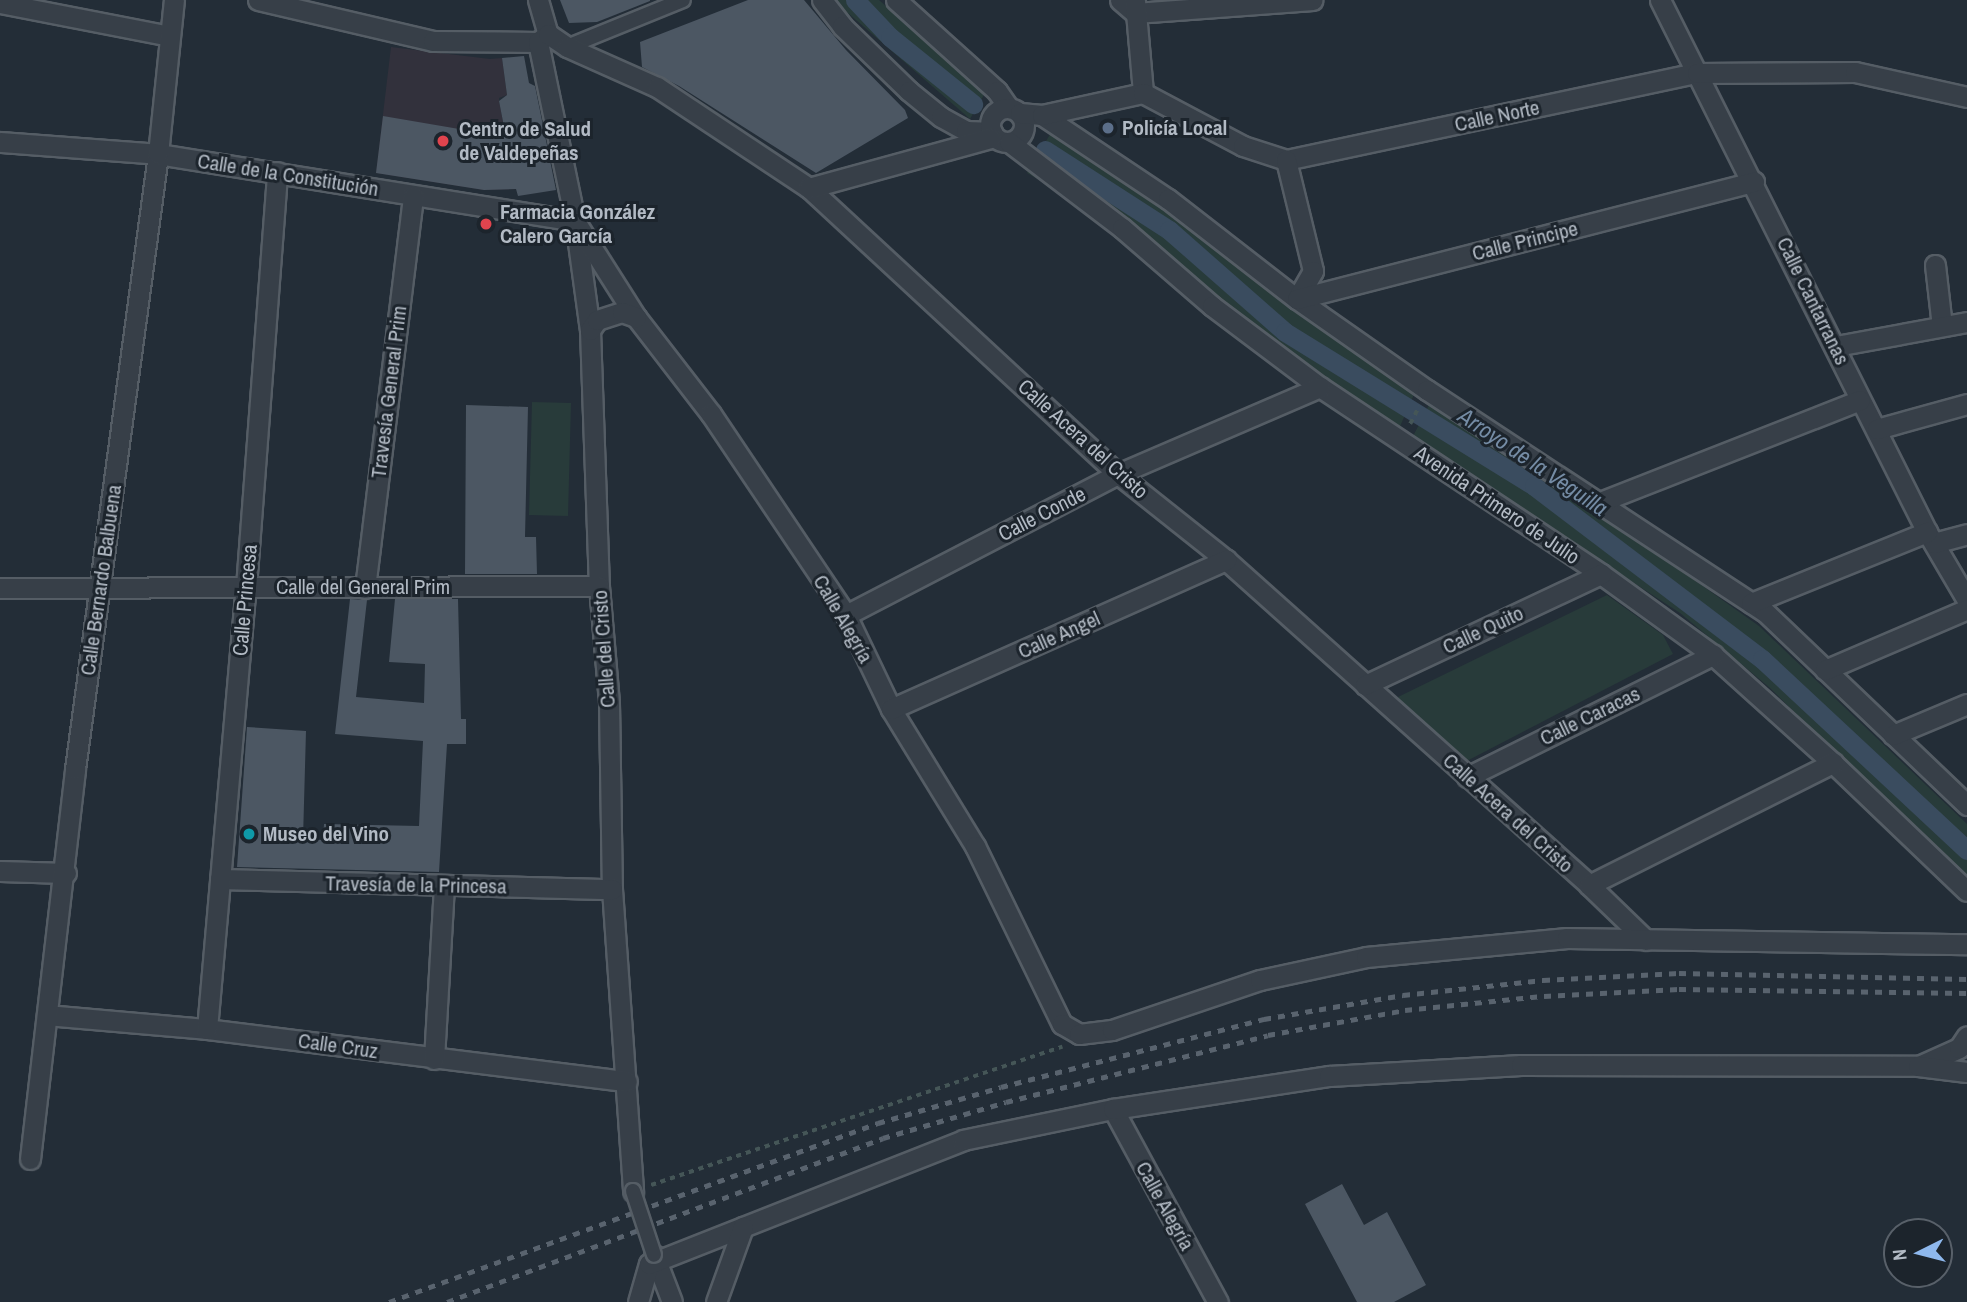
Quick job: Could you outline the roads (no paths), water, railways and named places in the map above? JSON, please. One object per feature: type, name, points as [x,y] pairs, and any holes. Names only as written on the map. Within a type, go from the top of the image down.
[{"type":"street","name":"Calle Bernardo Balbuena","points":[[30,1159],[66,873],[75,769],[158,154],[174,0]]},
{"type":"street","points":[[258,0],[433,41],[543,38]]},
{"type":"street","name":"Calle del Cristo","points":[[538,0],[575,221],[590,330],[599,586],[609,703],[612,889],[633,1191],[672,1302]]},
{"type":"street","points":[[567,47],[683,0]]},
{"type":"street","name":"Avenida Primero de Julio","points":[[822,0],[861,44],[941,117],[966,131],[998,137],[1122,228],[1212,306],[1320,387],[1601,574],[1713,655],[1833,763],[1967,891]]},
{"type":"street","points":[[808,188],[998,137],[1019,138],[1024,129],[1015,111],[997,91],[896,0]]},
{"type":"street","points":[[998,137],[994,115],[1015,111],[1042,115],[1143,93],[1130,4],[1313,0]]},
{"type":"street","name":"Calle Cantarranas","points":[[1660,0],[1754,182],[1930,538],[1967,600]]},
{"type":"street","points":[[0,3],[170,36]]},
{"type":"street","name":"Calle Acera del Cristo","points":[[543,38],[657,87],[808,188],[1118,474],[1226,560],[1589,885],[1646,940]]},
{"type":"street","name":"Calle Norte","points":[[1143,93],[1243,146],[1286,160],[1697,73],[1855,72],[1967,97]]},
{"type":"street","points":[[1042,115],[1168,199],[1297,299],[1427,390],[1751,603],[1964,798]]},
{"type":"street","name":"Calle de la Constitución","points":[[0,142],[158,154],[575,221]]},
{"type":"street","points":[[1286,160],[1313,271],[1297,299]]},
{"type":"street","name":"Calle Princesa","points":[[207,1029],[246,587],[277,172]]},
{"type":"street","name":"Calle Principe","points":[[1297,299],[1754,182]]},
{"type":"street","name":"Travesía General Prim","points":[[365,588],[413,196]]},
{"type":"street","name":"Calle Alegría","points":[[575,221],[636,317],[710,414],[846,615],[891,709],[975,846],[1062,1024],[1076,1039],[1112,1030],[1260,980],[1366,957],[1567,938],[1646,940]]},
{"type":"street","points":[[1935,265],[1942,326]]},
{"type":"street","points":[[590,330],[597,320],[622,312],[636,317]]},
{"type":"street","points":[[1836,346],[1967,322]]},
{"type":"street","name":"Calle Conde","points":[[846,615],[1118,474],[1320,387]]},
{"type":"street","points":[[1600,502],[1860,400]]},
{"type":"street","points":[[1877,429],[1967,404]]},
{"type":"street","points":[[1751,603],[1930,538],[1967,534]]},
{"type":"street","name":"Calle Angel","points":[[891,709],[1226,560]]},
{"type":"street","name":"Calle Quito","points":[[1365,685],[1601,574]]},
{"type":"street","name":"Calle del General Prim","points":[[0,588],[599,586]]},
{"type":"street","points":[[1825,670],[1967,609]]},
{"type":"street","name":"Calle Caracas","points":[[1467,777],[1713,655]]},
{"type":"street","points":[[1894,735],[1967,704]]},
{"type":"street","name":"Calle Acera del Cristo","points":[[1589,885],[1833,763]]},
{"type":"street","points":[[0,871],[66,873]]},
{"type":"street","name":"Travesía de la Princesa","points":[[220,879],[612,889]]},
{"type":"street","points":[[434,1059],[444,886]]},
{"type":"street","points":[[1646,940],[1967,944]]},
{"type":"street","name":"Calle Cruz","points":[[47,1015],[207,1029],[627,1081]]},
{"type":"street","points":[[1918,1066],[1959,1048],[1967,1036]]},
{"type":"street","points":[[638,1302],[649,1264],[655,1258],[743,1227],[962,1140],[1113,1109],[1329,1076],[1507,1066],[1918,1066],[1967,1072]]},
{"type":"street","name":"Calle Alegría","points":[[1113,1109],[1218,1302]]},
{"type":"street","points":[[716,1302],[743,1227]]},
{"type":"waterway","name":"Arroyo de la Veguilla","points":[[855,0],[890,37],[973,104]]},
{"type":"waterway","name":"Arroyo de la Veguilla","points":[[1045,150],[1169,230],[1285,332],[1534,486],[1762,659],[1967,850]]},
{"type":"railway","points":[[389,1302],[878,1123],[1001,1087],[1264,1019],[1403,995],[1543,980],[1679,973],[1967,979]]},
{"type":"railway","points":[[447,1302],[883,1138],[1006,1102],[1268,1035],[1405,1010],[1544,996],[1679,989],[1967,993]]},
{"type":"place","name":"Policía Local","points":[[1108,128]]},
{"type":"place","name":"Centro de Salud de Valdepeñas","points":[[443,141]]},
{"type":"place","name":"Farmacia González Calero García","points":[[486,224]]},
{"type":"place","name":"Museo del Vino","points":[[249,834]]}]
